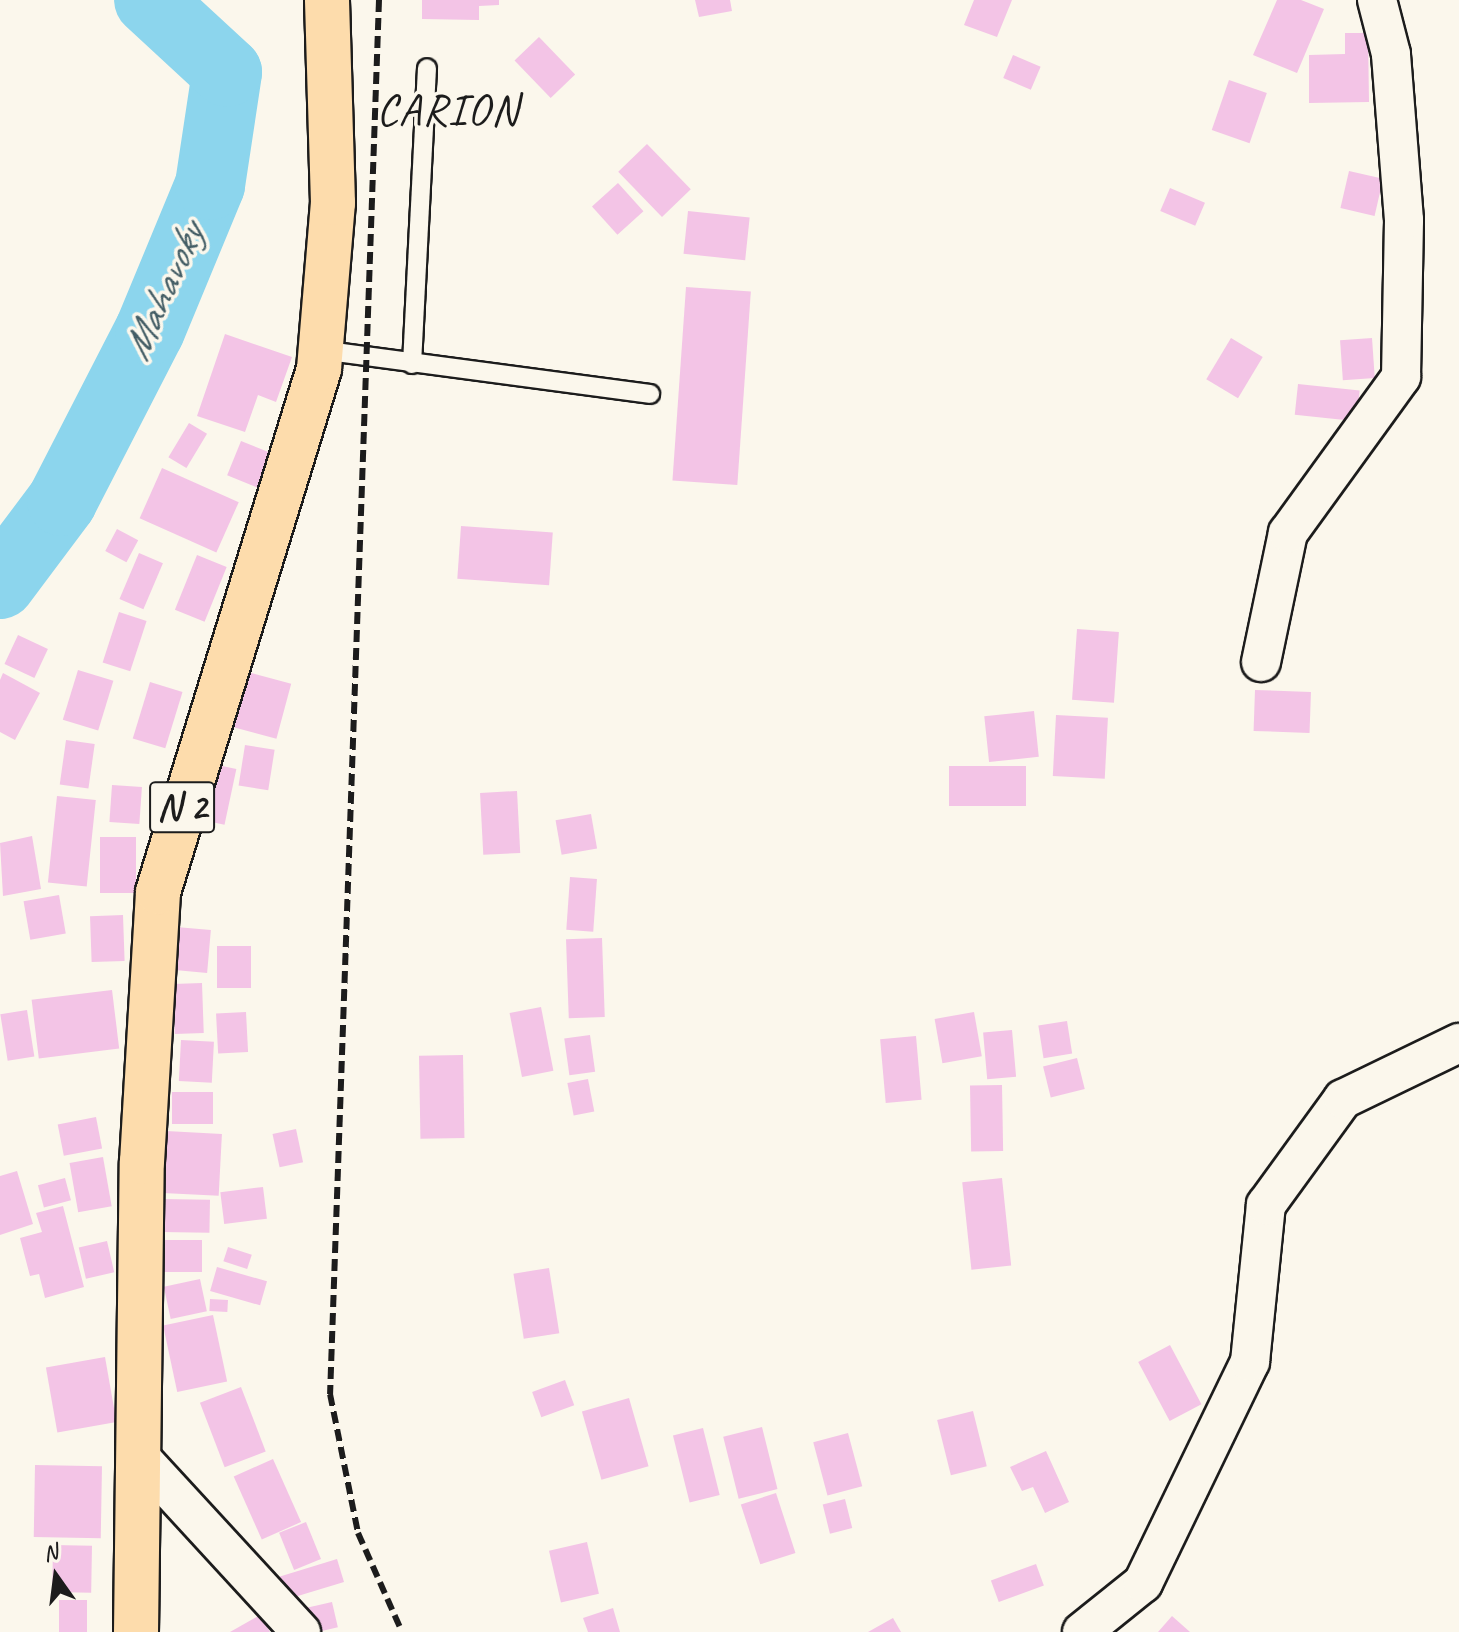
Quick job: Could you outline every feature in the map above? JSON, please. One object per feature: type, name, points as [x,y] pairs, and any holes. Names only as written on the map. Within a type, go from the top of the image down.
[{"type":"main road","name":"N 2","points":[[136,1632],[142,1162],[158,892],[319,369],[333,203],[327,0]]},
{"type":"street","points":[[1261,662],[1288,533],[1401,377],[1404,220],[1391,54],[1377,0]]},
{"type":"street","points":[[1082,1632],[1143,1583],[1250,1362],[1266,1205],[1343,1099],[1459,1043]]},
{"type":"street","points":[[140,1457],[301,1632]]},
{"type":"lane","points":[[412,364],[427,68]]},
{"type":"lane","points":[[321,350],[650,394]]},
{"type":"building","points":[[422,0],[499,0],[499,5],[479,6],[479,20],[422,19]]},
{"type":"building","points":[[695,0],[730,0],[732,11],[699,17]]},
{"type":"building","points":[[974,0],[1012,0],[997,37],[964,25]]},
{"type":"building","points":[[1277,0],[1301,0],[1324,9],[1297,73],[1253,55]]},
{"type":"building","points":[[1345,33],[1368,33],[1369,102],[1309,103],[1309,55],[1345,54]]},
{"type":"building","points":[[539,37],[575,74],[551,98],[515,61]]},
{"type":"building","points":[[1013,55],[1041,67],[1031,90],[1003,78]]},
{"type":"building","points":[[1229,80],[1267,93],[1250,143],[1212,130]]},
{"type":"building","points":[[647,144],[691,189],[662,217],[618,172]]},
{"type":"building","points":[[1349,171],[1383,179],[1375,216],[1340,208]]},
{"type":"building","points":[[618,183],[643,211],[617,235],[592,206]]},
{"type":"building","points":[[1170,188],[1205,203],[1195,226],[1160,211]]},
{"type":"building","points":[[688,211],[750,217],[745,260],[684,254]]},
{"type":"building","points":[[686,287],[751,292],[737,485],[672,481]]},
{"type":"building","points":[[225,334],[292,357],[276,402],[258,395],[245,432],[197,416]]},
{"type":"building","points":[[1231,338],[1263,357],[1238,398],[1206,379]]},
{"type":"building","points":[[1372,338],[1375,378],[1343,380],[1340,340]]},
{"type":"building","points":[[1298,384],[1360,390],[1356,421],[1295,415]]},
{"type":"building","points":[[189,423],[207,434],[186,468],[168,457]]},
{"type":"building","points":[[241,441],[275,455],[261,489],[227,475]]},
{"type":"building","points":[[162,468],[239,502],[216,552],[140,518]]},
{"type":"building","points":[[461,526],[553,532],[549,585],[457,579]]},
{"type":"building","points":[[117,529],[138,540],[126,562],[105,551]]},
{"type":"building","points":[[139,553],[163,563],[143,609],[119,599]]},
{"type":"building","points":[[197,555],[227,567],[205,622],[175,610]]},
{"type":"building","points":[[119,612],[147,621],[130,671],[103,662]]},
{"type":"building","points":[[1077,629],[1119,632],[1114,703],[1072,700]]},
{"type":"building","points":[[18,635],[48,649],[34,678],[4,664]]},
{"type":"building","points":[[78,670],[113,681],[98,731],[63,720]]},
{"type":"building","points":[[240,670],[291,684],[276,739],[225,725]]},
{"type":"building","points":[[3,673],[40,693],[15,740],[0,732],[0,680]]},
{"type":"building","points":[[150,682],[183,692],[165,748],[133,738]]},
{"type":"building","points":[[1255,690],[1311,692],[1310,733],[1254,731]]},
{"type":"building","points":[[1034,711],[1039,757],[989,762],[984,716]]},
{"type":"building","points":[[1056,715],[1108,718],[1105,779],[1053,776]]},
{"type":"building","points":[[66,740],[95,744],[88,789],[60,785]]},
{"type":"building","points":[[245,745],[275,750],[268,790],[239,785]]},
{"type":"building","points":[[208,763],[236,769],[225,825],[196,819]]},
{"type":"building","points":[[949,766],[1026,766],[1026,806],[949,806]]},
{"type":"building","points":[[112,785],[142,787],[139,824],[109,822]]},
{"type":"building","points":[[517,791],[520,853],[483,855],[480,793]]},
{"type":"building","points":[[57,796],[96,800],[87,887],[48,883]]},
{"type":"building","points":[[591,814],[597,848],[562,855],[556,820]]},
{"type":"building","points":[[32,836],[41,889],[3,896],[0,843]]},
{"type":"building","points":[[100,837],[136,837],[136,893],[100,893]]},
{"type":"building","points":[[570,877],[597,879],[593,932],[566,930]]},
{"type":"building","points":[[59,895],[66,933],[30,940],[24,901]]},
{"type":"building","points":[[123,915],[125,961],[92,962],[90,916]]},
{"type":"building","points":[[176,927],[211,930],[207,973],[172,970]]},
{"type":"building","points":[[602,938],[605,1017],[569,1018],[566,939]]},
{"type":"building","points":[[217,946],[251,946],[251,988],[217,988]]},
{"type":"building","points":[[202,983],[204,1033],[175,1034],[173,984]]},
{"type":"building","points":[[112,990],[119,1049],[39,1058],[32,1000]]},
{"type":"building","points":[[541,1007],[553,1071],[522,1077],[510,1013]]},
{"type":"building","points":[[27,1010],[34,1056],[8,1061],[0,1014]]},
{"type":"building","points":[[246,1012],[248,1052],[218,1054],[216,1014]]},
{"type":"building","points":[[974,1012],[982,1056],[942,1063],[935,1019]]},
{"type":"building","points":[[1067,1021],[1072,1054],[1044,1058],[1038,1026]]},
{"type":"building","points":[[1012,1030],[1016,1077],[987,1079],[983,1033]]},
{"type":"building","points":[[590,1035],[595,1072],[569,1075],[564,1039]]},
{"type":"building","points":[[916,1036],[922,1100],[886,1103],[880,1039]]},
{"type":"building","points":[[181,1040],[214,1042],[212,1083],[179,1081]]},
{"type":"building","points":[[463,1055],[464,1138],[420,1139],[419,1056]]},
{"type":"building","points":[[1077,1058],[1085,1089],[1051,1098],[1043,1066]]},
{"type":"building","points":[[588,1079],[594,1111],[574,1115],[567,1083]]},
{"type":"building","points":[[1002,1085],[1003,1151],[971,1152],[970,1086]]},
{"type":"building","points":[[172,1092],[213,1092],[213,1124],[172,1124]]},
{"type":"building","points":[[96,1117],[102,1148],[64,1156],[58,1124]]},
{"type":"building","points":[[296,1129],[303,1162],[280,1167],[273,1134]]},
{"type":"building","points":[[166,1131],[222,1134],[219,1196],[163,1193]]},
{"type":"building","points":[[103,1157],[112,1206],[78,1212],[70,1163]]},
{"type":"building","points":[[17,1171],[33,1224],[0,1235],[0,1176]]},
{"type":"building","points":[[65,1178],[71,1200],[44,1207],[38,1185]]},
{"type":"building","points":[[1002,1178],[1011,1266],[971,1270],[962,1182]]},
{"type":"building","points":[[263,1187],[267,1219],[224,1224],[220,1192]]},
{"type":"building","points":[[162,1199],[210,1200],[209,1233],[161,1232]]},
{"type":"building","points":[[63,1206],[84,1287],[45,1298],[39,1274],[30,1276],[20,1238],[42,1232],[36,1213]]},
{"type":"building","points":[[156,1240],[202,1240],[202,1272],[156,1272]]},
{"type":"building","points":[[107,1241],[114,1272],[86,1279],[79,1248]]},
{"type":"building","points":[[228,1247],[252,1255],[247,1269],[223,1261]]},
{"type":"building","points":[[217,1267],[267,1281],[260,1305],[210,1291]]},
{"type":"building","points":[[549,1268],[559,1333],[524,1339],[513,1274]]},
{"type":"building","points":[[200,1279],[207,1311],[171,1319],[164,1287]]},
{"type":"building","points":[[210,1299],[228,1300],[227,1312],[209,1311]]},
{"type":"building","points":[[213,1315],[227,1382],[177,1392],[163,1326]]},
{"type":"building","points":[[1170,1345],[1201,1404],[1170,1421],[1138,1362]]},
{"type":"building","points":[[105,1357],[116,1422],[57,1432],[46,1367]]},
{"type":"building","points":[[565,1380],[574,1405],[541,1417],[532,1392]]},
{"type":"building","points":[[241,1387],[266,1451],[225,1467],[200,1403]]},
{"type":"building","points":[[629,1398],[649,1466],[601,1480],[582,1412]]},
{"type":"building","points":[[973,1411],[987,1466],[951,1475],[937,1420]]},
{"type":"building","points":[[762,1427],[777,1489],[739,1499],[723,1437]]},
{"type":"building","points":[[703,1428],[720,1495],[690,1502],[673,1435]]},
{"type":"building","points":[[848,1433],[862,1486],[827,1495],[813,1442]]},
{"type":"building","points":[[1046,1451],[1069,1502],[1045,1513],[1033,1487],[1022,1491],[1010,1467]]},
{"type":"building","points":[[273,1459],[301,1522],[262,1540],[234,1476]]},
{"type":"building","points":[[35,1465],[102,1466],[101,1538],[34,1537]]},
{"type":"building","points":[[776,1493],[795,1553],[760,1564],[741,1504]]},
{"type":"building","points":[[845,1499],[852,1528],[830,1534],[823,1505]]},
{"type":"building","points":[[306,1522],[321,1559],[294,1570],[279,1533]]},
{"type":"building","points":[[587,1542],[599,1594],[561,1602],[549,1551]]},
{"type":"building","points":[[53,1545],[92,1546],[91,1593],[52,1592]]},
{"type":"building","points":[[337,1559],[344,1582],[284,1600],[277,1577]]},
{"type":"building","points":[[1036,1564],[1044,1586],[999,1602],[991,1580]]},
{"type":"building","points":[[59,1600],[87,1600],[87,1632],[59,1632]]},
{"type":"building","points":[[332,1602],[338,1627],[311,1632],[306,1608]]},
{"type":"building","points":[[613,1608],[620,1632],[588,1632],[583,1618]]},
{"type":"building","points":[[260,1615],[270,1632],[230,1632]]},
{"type":"building","points":[[1172,1616],[1190,1632],[1158,1632]]},
{"type":"building","points":[[893,1618],[901,1632],[868,1632]]},
{"type":"waterway","name":"Mahavoky","points":[[0,584],[62,501],[150,330],[210,185],[227,72],[149,0]]},
{"type":"railway","points":[[379,0],[330,1394],[358,1533],[402,1632]]},
{"type":"district","name":"CARION","points":[[448,110]]}]
